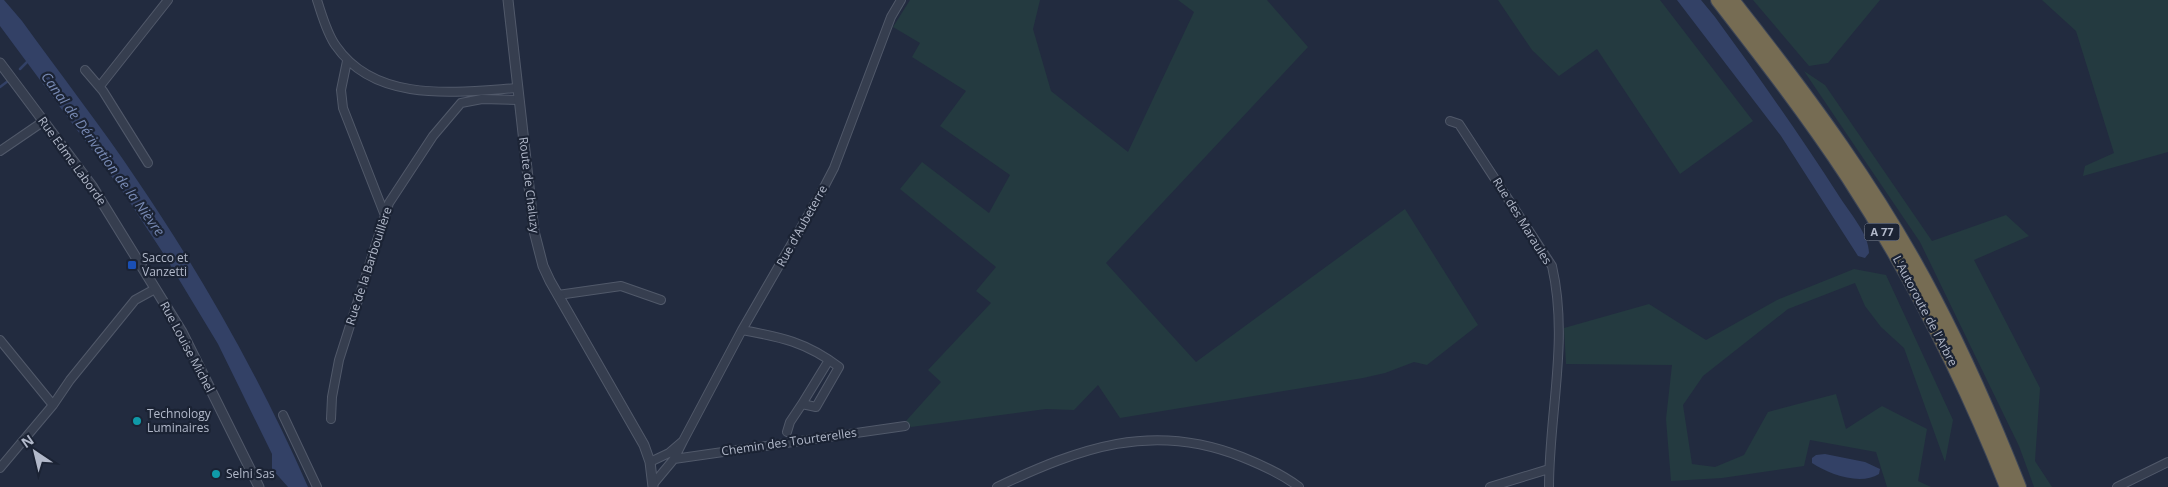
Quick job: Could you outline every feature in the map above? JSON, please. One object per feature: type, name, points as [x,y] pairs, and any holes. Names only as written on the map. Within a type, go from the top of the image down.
[{"type":"highway","name":"L'Autoroute de l'Arbre","points":[[1718,0],[1791,94],[1848,177],[1888,242],[1954,364],[2007,487]]},
{"type":"highway","name":"L'Autoroute de l'Arbre","points":[[1732,0],[1812,104],[1898,234],[1956,342],[2019,487]]},
{"type":"street","points":[[100,86],[168,0]]},
{"type":"street","points":[[317,0],[334,44],[347,61],[366,74],[389,85],[417,90],[518,88]]},
{"type":"street","name":"Route de Chaluzy","points":[[508,0],[534,231],[543,266],[644,445],[650,462],[653,485]]},
{"type":"street","name":"Rue d'Aubeterre","points":[[653,485],[674,459],[742,330],[802,229],[834,168],[891,17],[900,0]]},
{"type":"street","points":[[347,61],[341,90],[343,108],[384,213]]},
{"type":"street","name":"Rue Edme Laborde","points":[[0,63],[92,186],[155,289]]},
{"type":"street","points":[[85,70],[100,86],[148,163]]},
{"type":"street","name":"Rue de la Barbouillère","points":[[331,419],[332,397],[339,360],[384,213],[433,136],[455,107],[471,100],[519,100]]},
{"type":"street","points":[[0,151],[44,121]]},
{"type":"street","name":"Rue des Maraules","points":[[1450,121],[1459,124],[1552,266],[1558,293],[1560,339],[1549,487]]},
{"type":"street","points":[[558,295],[620,286],[661,300]]},
{"type":"street","points":[[0,468],[53,405],[70,380],[135,300],[155,289]]},
{"type":"street","name":"Rue Louise Michel","points":[[155,289],[182,332],[260,487]]},
{"type":"street","points":[[742,330],[788,339],[830,360],[839,367],[816,407],[802,404]]},
{"type":"street","points":[[0,340],[53,405]]},
{"type":"street","points":[[787,432],[790,422],[830,360]]},
{"type":"street","points":[[282,415],[317,487]]},
{"type":"street","name":"Chemin des Tourterelles","points":[[674,459],[905,426]]},
{"type":"street","points":[[996,487],[1074,454],[1104,445],[1131,440],[1175,440],[1214,446],[1267,467],[1299,487]]},
{"type":"street","name":"Rue d'Aubeterre","points":[[650,462],[669,453],[683,442]]},
{"type":"street","points":[[2117,487],[2168,462]]},
{"type":"street","points":[[1490,487],[1549,469]]},
{"type":"green space","points":[[910,0],[1040,0],[1033,29],[1051,91],[1128,152],[1194,12],[1178,0],[1267,0],[1308,47],[1106,263],[1196,362],[1405,209],[1478,325],[1427,365],[1414,362],[1385,373],[1363,378],[1120,418],[1098,385],[1074,410],[1046,409],[911,427],[906,421],[941,382],[928,370],[991,303],[976,291],[996,267],[900,189],[922,162],[989,213],[1010,175],[940,126],[966,91],[912,57],[920,43],[893,27]]},
{"type":"green space","points":[[1498,0],[1660,0],[1753,121],[1680,174],[1597,49],[1559,76],[1532,50]]},
{"type":"green space","points":[[1753,0],[1880,0],[1828,63],[1809,66]]},
{"type":"green space","points":[[2042,0],[2168,0],[2168,152],[2083,176],[2085,166],[2114,153],[2076,31]]},
{"type":"green space","points":[[1804,71],[1825,85],[1932,241],[2006,215],[2029,236],[1974,260],[2040,388],[2035,461],[2052,487],[2034,487],[2019,446],[1920,242]]},
{"type":"green space","points":[[1854,269],[1886,275],[1953,420],[1945,462],[1904,348],[1881,327],[1865,306],[1855,283],[1788,309],[1703,376],[1683,405],[1692,464],[1715,467],[1744,455],[1768,412],[1836,394],[1846,429],[1882,406],[1927,429],[1918,481],[1931,487],[1887,487],[1876,452],[1810,440],[1804,466],[1722,478],[1671,481],[1666,419],[1672,365],[1566,364],[1564,328],[1649,304],[1706,340],[1777,300]]},
{"type":"water","name":"Canal de Dérivation de la Nièvre","points":[[0,0],[4,0],[22,21],[95,120],[185,254],[251,368],[308,487],[288,487],[272,469],[272,454],[218,344],[163,253],[123,192],[0,26]]},
{"type":"water","points":[[1677,0],[1701,0],[1715,17],[1779,106],[1858,223],[1868,246],[1869,253],[1865,258],[1858,256],[1781,136]]},
{"type":"water","points":[[1825,454],[1865,462],[1880,469],[1879,474],[1863,479],[1854,479],[1827,471],[1812,463],[1812,458],[1816,455]]},
{"type":"waterway","points":[[20,69],[29,60]]},
{"type":"waterway","points":[[0,87],[8,81]]},
{"type":"place","name":"Sacco et Vanzetti","points":[[132,265]]},
{"type":"place","name":"Technology Luminaires","points":[[137,421]]},
{"type":"place","name":"Selni Sas","points":[[216,474]]}]
